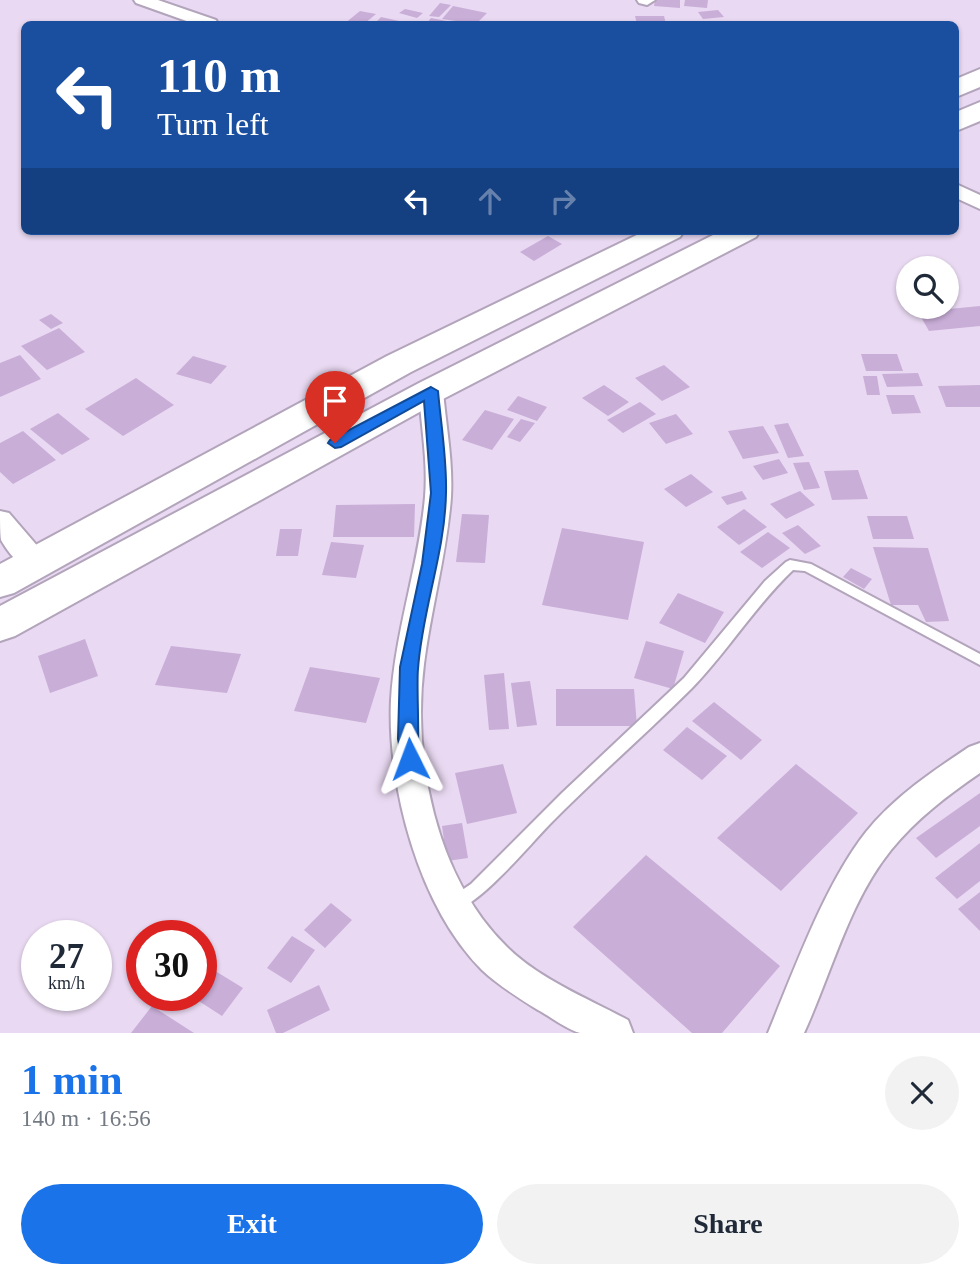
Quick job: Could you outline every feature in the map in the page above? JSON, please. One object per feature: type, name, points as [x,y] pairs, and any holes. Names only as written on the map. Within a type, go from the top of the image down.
[{"type":"highway","points":[[959,88],[980,77]]},
{"type":"highway","points":[[959,120],[980,110]]},
{"type":"highway","points":[[11,575],[399,364],[661,235]]},
{"type":"highway","points":[[0,625],[431,391],[737,235]]},
{"type":"street","points":[[142,0],[202,21]]},
{"type":"street","points":[[959,192],[980,203]]},
{"type":"street","points":[[431,391],[439,493],[430,564],[409,667],[407,739],[414,799],[432,852],[455,904],[495,959],[516,976],[615,1033]]},
{"type":"street","points":[[0,520],[11,575]]},
{"type":"street","points":[[786,1033],[855,878],[869,853],[900,819],[980,755]]},
{"type":"lane","points":[[455,904],[476,889],[567,797],[689,682],[770,584],[790,565],[807,567],[980,660]]},
{"type":"building","points":[[655,0],[680,0],[680,8],[654,6]]},
{"type":"building","points":[[685,0],[708,0],[707,8],[684,6]]},
{"type":"building","points":[[440,3],[451,5],[439,17],[429,16]]},
{"type":"building","points":[[453,6],[487,13],[479,21],[442,19]]},
{"type":"building","points":[[405,9],[423,13],[417,18],[399,13]]},
{"type":"building","points":[[718,10],[724,17],[703,19],[698,12]]},
{"type":"building","points":[[360,11],[376,14],[368,21],[348,21]]},
{"type":"building","points":[[635,16],[664,16],[665,21],[636,21]]},
{"type":"building","points":[[381,17],[399,21],[377,21]]},
{"type":"building","points":[[548,236],[562,244],[534,261],[520,252]]},
{"type":"building","points":[[980,306],[980,326],[929,331],[922,319],[959,319],[959,308]]},
{"type":"building","points":[[51,314],[63,323],[51,329],[39,320]]},
{"type":"building","points":[[59,328],[85,352],[47,370],[21,346]]},
{"type":"building","points":[[861,354],[897,354],[903,371],[866,371]]},
{"type":"building","points":[[20,355],[41,379],[0,397],[0,363]]},
{"type":"building","points":[[193,356],[227,366],[211,384],[176,374]]},
{"type":"building","points":[[664,365],[690,387],[662,401],[635,378]]},
{"type":"building","points":[[918,373],[923,386],[887,387],[882,374]]},
{"type":"building","points":[[863,376],[877,376],[880,395],[867,395]]},
{"type":"building","points":[[136,378],[174,405],[123,436],[85,409]]},
{"type":"building","points":[[604,385],[629,402],[608,416],[582,398]]},
{"type":"building","points":[[980,385],[980,407],[946,407],[938,386]]},
{"type":"building","points":[[886,395],[914,395],[921,413],[892,414]]},
{"type":"building","points":[[518,396],[547,407],[537,421],[507,410]]},
{"type":"building","points":[[640,402],[656,414],[623,433],[607,420]]},
{"type":"building","points":[[485,410],[514,419],[492,450],[462,440]]},
{"type":"building","points":[[58,413],[90,439],[62,455],[30,429]]},
{"type":"building","points":[[676,414],[693,434],[666,444],[649,423]]},
{"type":"building","points":[[521,419],[535,423],[520,442],[507,437]]},
{"type":"building","points":[[788,423],[804,456],[788,458],[774,425]]},
{"type":"building","points":[[763,426],[779,453],[743,459],[728,431]]},
{"type":"building","points":[[23,431],[56,460],[13,484],[0,472],[0,443]]},
{"type":"building","points":[[779,459],[788,473],[763,480],[753,466]]},
{"type":"building","points":[[809,462],[820,488],[804,490],[793,463]]},
{"type":"building","points":[[858,470],[868,499],[832,500],[824,471]]},
{"type":"building","points":[[691,474],[713,492],[686,507],[664,489]]},
{"type":"building","points":[[742,491],[747,499],[727,505],[721,497]]},
{"type":"building","points":[[800,491],[815,505],[786,519],[770,504]]},
{"type":"building","points":[[415,504],[414,537],[333,537],[336,505]]},
{"type":"building","points":[[744,509],[767,527],[739,545],[717,527]]},
{"type":"building","points":[[462,514],[489,515],[485,563],[456,562]]},
{"type":"building","points":[[867,516],[907,516],[914,539],[873,539]]},
{"type":"building","points":[[798,525],[821,546],[805,554],[782,533]]},
{"type":"building","points":[[562,528],[644,542],[628,620],[542,605]]},
{"type":"building","points":[[280,529],[302,529],[298,556],[276,556]]},
{"type":"building","points":[[768,532],[790,548],[762,568],[740,552]]},
{"type":"building","points":[[331,542],[364,545],[356,578],[322,575]]},
{"type":"building","points":[[873,547],[928,548],[949,621],[926,622],[918,605],[891,605]]},
{"type":"building","points":[[851,568],[872,579],[864,589],[843,577]]},
{"type":"building","points":[[678,593],[724,612],[705,643],[659,623]]},
{"type":"building","points":[[85,639],[98,676],[50,693],[38,656]]},
{"type":"building","points":[[646,641],[684,651],[673,689],[634,678]]},
{"type":"building","points":[[171,646],[241,654],[227,693],[155,685]]},
{"type":"building","points":[[310,667],[380,678],[366,723],[294,711]]},
{"type":"building","points":[[504,673],[509,729],[489,730],[484,675]]},
{"type":"building","points":[[530,681],[537,725],[517,727],[511,683]]},
{"type":"building","points":[[556,689],[634,689],[637,726],[556,726]]},
{"type":"building","points":[[714,702],[762,740],[741,760],[692,721]]},
{"type":"building","points":[[687,727],[727,756],[702,780],[663,750]]},
{"type":"building","points":[[503,764],[517,813],[467,824],[455,773]]},
{"type":"building","points":[[796,764],[858,813],[781,891],[717,838]]},
{"type":"building","points":[[980,793],[980,826],[936,858],[916,838]]},
{"type":"building","points":[[462,823],[468,858],[447,861],[442,826]]},
{"type":"building","points":[[980,843],[980,881],[957,899],[935,878]]},
{"type":"building","points":[[646,855],[780,966],[722,1033],[692,1033],[573,927]]},
{"type":"building","points":[[980,892],[980,931],[958,909]]},
{"type":"building","points":[[331,903],[352,920],[325,948],[304,930]]},
{"type":"building","points":[[292,936],[315,950],[291,983],[267,968]]},
{"type":"building","points":[[217,972],[243,988],[222,1016],[214,1011],[217,1011]]},
{"type":"building","points":[[319,985],[330,1010],[283,1033],[276,1033],[267,1010]]},
{"type":"building","points":[[148,1011],[160,1011],[194,1033],[131,1033]]},
{"type":"route","points":[[335,443],[431,391],[439,493],[430,564],[409,667],[407,739],[410,759]]}]
